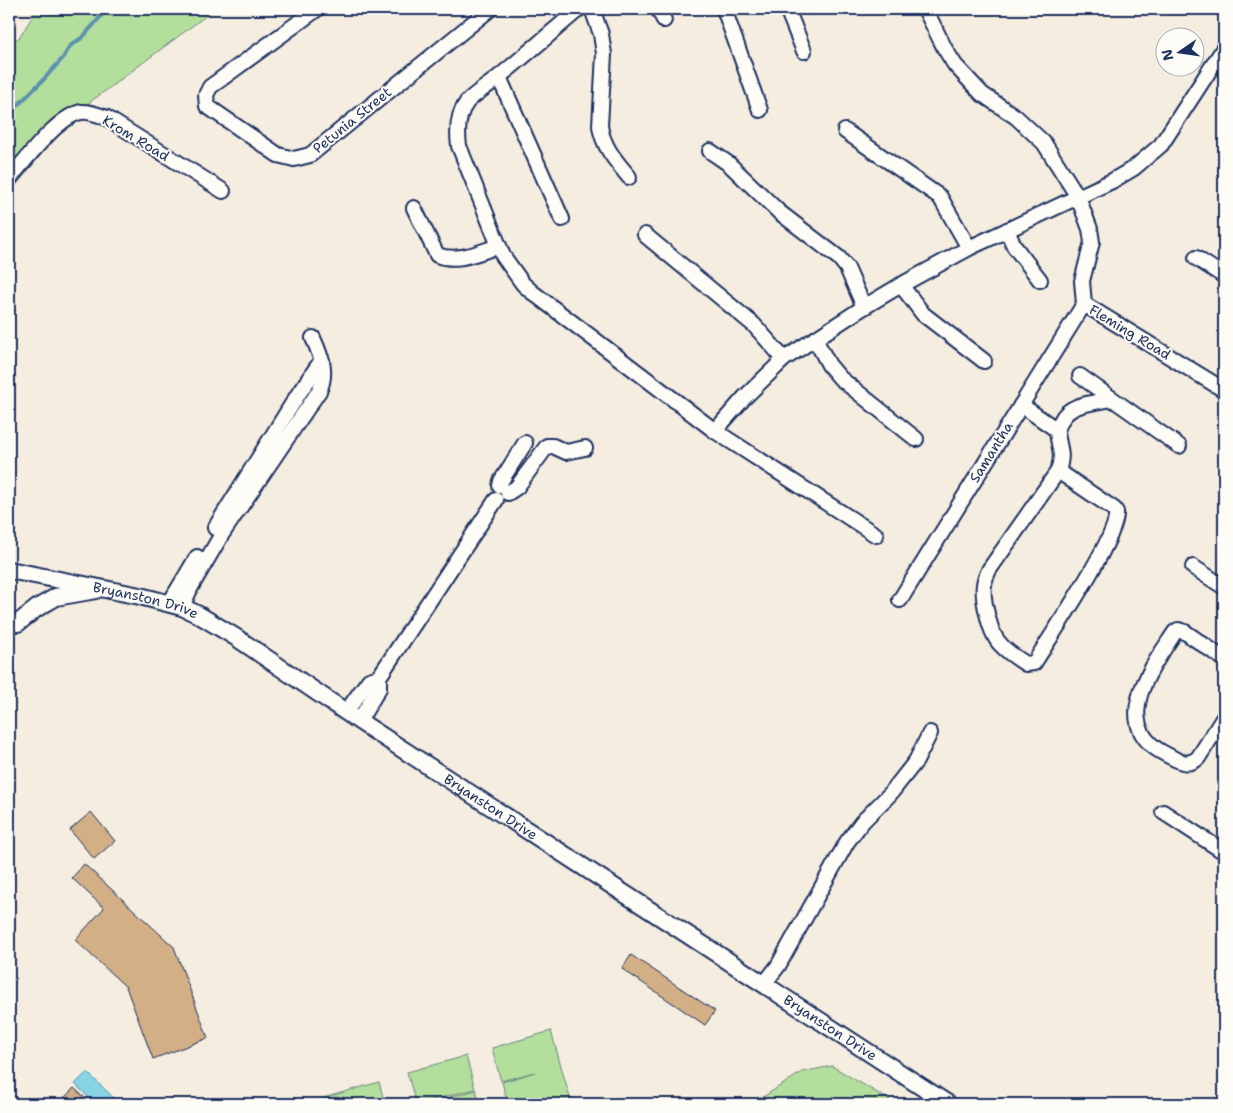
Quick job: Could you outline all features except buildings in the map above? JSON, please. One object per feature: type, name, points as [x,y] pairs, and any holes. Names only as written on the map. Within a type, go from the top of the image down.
[{"type":"street","name":"Petunia Street","points":[[317,9],[210,87],[206,95],[207,106],[261,144],[286,158],[294,159],[310,155],[490,9]]},
{"type":"street","points":[[579,9],[467,103],[460,115],[457,130],[459,146],[503,256],[523,284],[532,292],[715,431],[876,535]]},
{"type":"street","points":[[592,9],[601,34],[604,54],[600,126],[609,152],[629,177]]},
{"type":"street","points":[[724,9],[760,110]]},
{"type":"street","points":[[787,9],[804,51]]},
{"type":"street","name":"Fleming Road","points":[[925,9],[944,49],[954,65],[982,94],[1016,117],[1044,142],[1078,197],[1090,230],[1092,242],[1082,281],[1084,304],[1224,390]]},
{"type":"street","points":[[715,431],[744,398],[784,359],[864,307],[968,248],[1112,181],[1134,168],[1161,145],[1224,48]]},
{"type":"street","points":[[499,77],[562,218]]},
{"type":"street","name":"Krom Road","points":[[9,179],[60,123],[80,112],[88,112],[107,118],[223,192]]},
{"type":"street","points":[[845,131],[940,197],[968,248]]},
{"type":"street","points":[[710,151],[729,164],[780,212],[839,258],[847,268],[864,307]]},
{"type":"street","points":[[414,208],[437,255],[446,258],[469,256],[499,246]]},
{"type":"street","points":[[1008,230],[1014,246],[1040,280]]},
{"type":"street","points":[[645,235],[754,325],[784,359]]},
{"type":"street","points":[[1196,258],[1224,276]]},
{"type":"street","points":[[901,285],[923,314],[984,361]]},
{"type":"street","name":"Samantha","points":[[900,600],[1020,404],[1084,304]]},
{"type":"street","points":[[175,606],[191,587],[222,534],[319,392],[324,377],[322,360],[313,338]]},
{"type":"street","points":[[815,339],[829,365],[840,378],[916,439]]},
{"type":"street","points":[[1080,376],[1179,446]]},
{"type":"street","points":[[1056,430],[1064,413],[1073,407],[1112,398]]},
{"type":"street","points":[[1020,404],[1056,430],[1062,451],[1061,460],[1058,471],[989,570],[983,586],[988,620],[999,644],[1026,664],[1034,663],[1036,660],[1099,558],[1117,521],[1114,509],[1058,471]]},
{"type":"street","points":[[504,489],[501,481],[525,443]]},
{"type":"street","points":[[352,717],[379,688],[379,677],[496,500],[493,497],[494,489],[517,487],[547,446],[552,446],[566,452],[585,448]]},
{"type":"street","points":[[1193,567],[1224,587]]},
{"type":"street","name":"Bryanston Drive","points":[[9,570],[106,589],[175,606],[230,633],[352,717],[948,1104]]},
{"type":"street","points":[[18,623],[37,608],[56,597],[106,589]]},
{"type":"street","points":[[1224,659],[1185,632],[1178,630],[1146,678],[1137,704],[1136,713],[1146,740],[1155,748],[1184,763],[1198,758],[1224,717]]},
{"type":"street","points":[[764,984],[778,966],[847,842],[862,822],[890,794],[916,761],[930,733]]},
{"type":"street","points":[[1163,812],[1224,852]]},
{"type":"green space","points":[[37,9],[215,9],[74,114],[9,194],[9,44],[19,38]]},
{"type":"green space","points":[[551,1031],[570,1098],[549,1104],[508,1104],[502,1082],[535,1072],[501,1081],[492,1048]]},
{"type":"green space","points":[[466,1056],[475,1089],[416,1104],[407,1072]]},
{"type":"green space","points":[[832,1066],[896,1104],[752,1104],[802,1072]]},
{"type":"green space","points":[[379,1082],[385,1104],[321,1104],[320,1099]]},
{"type":"green space","points":[[476,1090],[480,1104],[424,1104]]},
{"type":"water","points":[[87,1072],[117,1101],[114,1104],[95,1104],[75,1084]]},
{"type":"waterway","points":[[9,114],[63,58],[70,46],[83,37],[107,9]]}]
